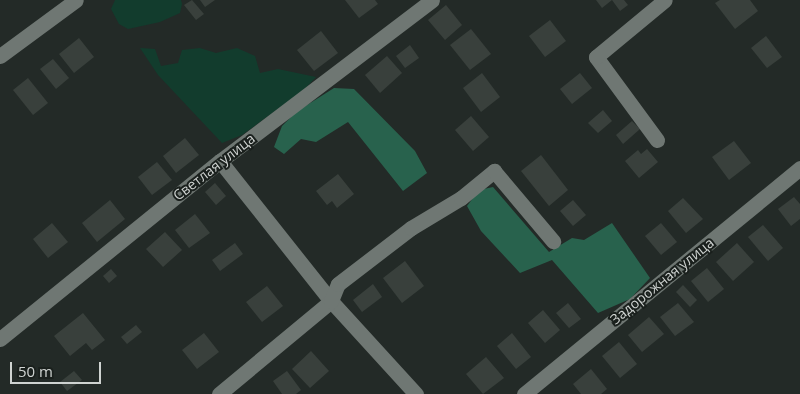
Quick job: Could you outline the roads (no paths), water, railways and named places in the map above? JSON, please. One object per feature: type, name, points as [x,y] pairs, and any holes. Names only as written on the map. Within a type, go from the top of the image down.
[{"type":"street","points":[[0,56],[76,0]]},
{"type":"street","name":"Светлая улица","points":[[0,339],[220,161],[432,0]]},
{"type":"street","points":[[657,140],[596,57],[666,0]]},
{"type":"street","points":[[220,161],[331,301],[416,394]]},
{"type":"street","name":"Задорожная улица","points":[[524,394],[800,168]]},
{"type":"street","points":[[219,394],[331,301],[338,284],[411,228],[461,198],[494,172],[553,241]]}]
